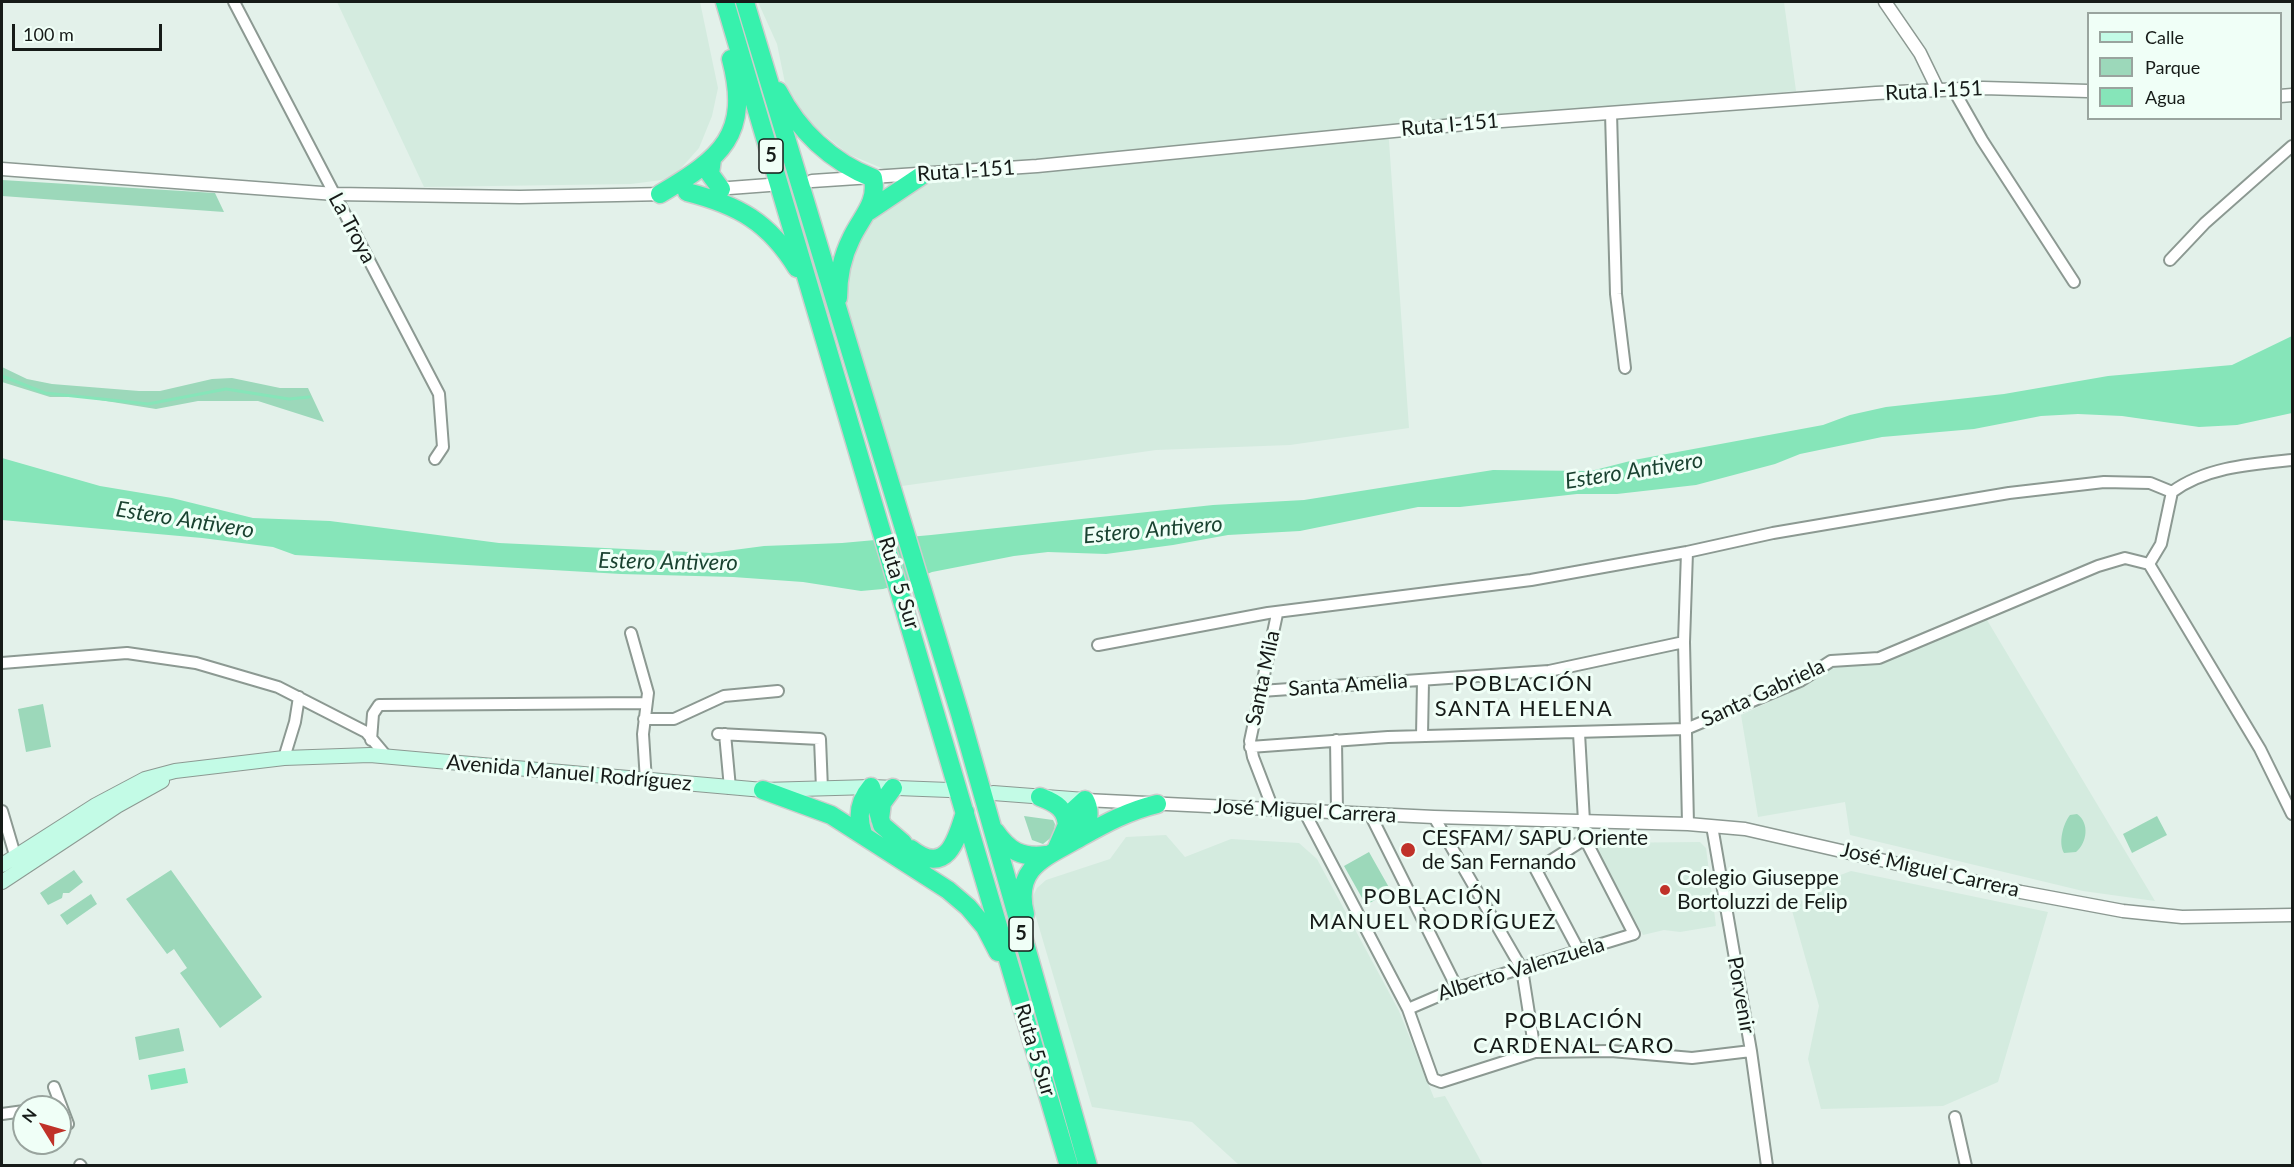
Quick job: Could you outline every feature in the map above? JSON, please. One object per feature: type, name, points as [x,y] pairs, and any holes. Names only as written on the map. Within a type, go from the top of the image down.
[{"type":"highway","points":[[660,194],[696,173],[712,159],[731,132],[739,98],[717,2]]},
{"type":"highway","name":"Ruta 5 Sur","points":[[725,2],[942,729],[1069,1166]]},
{"type":"highway","name":"Ruta 5 Sur","points":[[745,2],[960,714],[1088,1166]]},
{"type":"highway","points":[[761,56],[782,98],[805,131],[836,159],[873,178],[874,198],[869,211],[850,240],[842,264],[838,291],[839,318]]},
{"type":"highway","points":[[712,159],[710,174],[721,189]]},
{"type":"highway","points":[[869,211],[924,174]]},
{"type":"highway","points":[[687,192],[737,209],[766,228],[787,253],[818,310]]},
{"type":"highway","points":[[871,787],[880,820],[920,856],[931,858],[947,854],[957,841],[965,810]]},
{"type":"highway","points":[[863,834],[860,812],[863,799],[871,787]]},
{"type":"highway","points":[[880,820],[882,803],[893,788]]},
{"type":"highway","points":[[764,790],[820,809],[863,834],[948,890],[968,907],[985,927],[1021,1005]]},
{"type":"highway","points":[[1040,796],[1061,808],[1072,834]]},
{"type":"highway","points":[[1072,834],[1073,812],[1085,800]]},
{"type":"highway","points":[[1053,1046],[1041,972],[1021,893],[1029,873],[1072,834],[1120,814],[1157,804]]},
{"type":"highway","points":[[989,822],[1013,852],[1030,856],[1051,853]]},
{"type":"main road","name":"Avenida Manuel Rodríguez","points":[[2,865],[132,785],[156,776],[189,770],[284,758],[364,755],[764,790],[871,787],[949,790]]},
{"type":"main road","name":"Avenida Manuel Rodríguez","points":[[2,882],[131,797],[189,770]]},
{"type":"main road","name":"José Miguel Carrera","points":[[993,794],[1085,800]]},
{"type":"street","name":"La Troya","points":[[234,2],[438,394],[443,447],[435,459]]},
{"type":"street","points":[[1885,2],[1920,53],[1938,90]]},
{"type":"street","points":[[1953,89],[1988,149],[2074,282]]},
{"type":"street","name":"Ruta I-151","points":[[812,181],[1037,166],[1440,126],[1611,113],[1953,89],[2087,91]]},
{"type":"street","points":[[1611,113],[1616,294],[1625,368]]},
{"type":"street","points":[[2170,260],[2205,223],[2292,146]]},
{"type":"street","points":[[2,169],[335,194],[520,197],[660,194],[769,185]]},
{"type":"street","points":[[2292,460],[2235,466],[2183,484],[2172,492],[2162,544],[2149,564],[2260,749],[2292,814]]},
{"type":"street","points":[[1098,645],[1277,614],[1531,580],[1687,552],[1773,533],[2020,492],[2104,482],[2150,483],[2172,492]]},
{"type":"street","points":[[1687,552],[1684,642],[1688,824]]},
{"type":"street","name":"Santa Gabriela","points":[[1250,747],[1422,736],[1686,729],[1789,686],[1831,661],[1879,658],[2098,566],[2124,558],[2149,564]]},
{"type":"street","name":"Santa Mila","points":[[1273,809],[1250,747],[1277,614]]},
{"type":"street","points":[[631,633],[647,685],[644,719],[646,781]]},
{"type":"street","name":"Santa Amelia","points":[[1261,691],[1567,669],[1684,642]]},
{"type":"street","points":[[2,663],[127,653],[196,663],[250,678],[298,697],[366,732],[387,757]]},
{"type":"street","points":[[1422,736],[1423,681]]},
{"type":"street","points":[[644,719],[674,719],[724,696],[778,691]]},
{"type":"street","points":[[284,758],[295,722],[298,697]]},
{"type":"street","points":[[371,740],[373,714],[379,705],[646,703]]},
{"type":"street","points":[[352,726],[364,740],[364,755]]},
{"type":"street","points":[[1579,733],[1585,839],[1536,870],[1579,951]]},
{"type":"street","points":[[730,788],[722,734],[820,739],[822,789]]},
{"type":"street","points":[[1336,740],[1336,812]]},
{"type":"street","name":"José Miguel Carrera","points":[[1085,800],[1434,817],[1712,826],[1767,833],[2021,892],[2123,911],[2182,917],[2292,915]]},
{"type":"street","points":[[1304,811],[1408,1009],[1433,1079],[1441,1082],[1535,1052],[1611,1051],[1692,1058],[1751,1052]]},
{"type":"street","points":[[2,812],[15,855]]},
{"type":"street","points":[[1370,814],[1457,988]]},
{"type":"street","points":[[1434,817],[1522,969],[1535,1052]]},
{"type":"street","name":"Porvenir","points":[[1712,826],[1751,1052],[1767,1166]]},
{"type":"street","name":"Alberto Valenzuela","points":[[1408,1009],[1457,988],[1634,934],[1585,839]]},
{"type":"street","points":[[54,1087],[57,1095]]},
{"type":"street","points":[[1955,1117],[1966,1166]]},
{"type":"shaded area","points":[[337,2],[700,2],[718,88],[712,116],[699,148],[675,175],[662,180],[631,184],[424,187]]},
{"type":"shaded area","points":[[758,2],[1784,2],[1796,91],[1388,127],[1409,428],[1290,445],[1156,450],[902,486],[845,303],[846,285],[856,245],[868,221],[892,203],[884,169],[848,154],[815,127],[804,114],[785,83],[777,44]]},
{"type":"shaded area","points":[[1987,620],[2155,901],[2083,891],[1850,835],[1845,802],[1758,817],[1741,715],[1797,689],[1829,668],[1880,664]]},
{"type":"shaded area","points":[[1166,835],[1185,857],[1231,839],[1299,843],[1317,859],[1399,1011],[1434,1098],[1445,1096],[1483,1165],[1239,1165],[1192,1122],[1092,1107],[1031,900],[1037,888],[1046,880],[1110,859],[1126,837]]},
{"type":"shaded area","name":"Colegio Giuseppe Bortoluzzi de Felip","points":[[1700,842],[1706,848],[1716,926],[1680,932],[1664,930],[1643,935],[1593,843]]},
{"type":"shaded area","points":[[1851,871],[2048,912],[1998,1082],[1943,1106],[1821,1109],[1808,1059],[1819,1006],[1789,900],[1813,901],[1819,876],[1827,880]]},
{"type":"green space","points":[[2,180],[215,193],[224,212],[2,196]]},
{"type":"green space","points":[[2,367],[27,379],[52,384],[139,391],[160,391],[212,379],[232,378],[280,388],[308,388],[324,422],[258,401],[198,401],[156,409],[81,397],[50,397],[2,382]]},
{"type":"green space","points":[[43,704],[51,747],[26,752],[18,709]]},
{"type":"green space","points":[[2077,814],[2084,822],[2086,833],[2083,844],[2076,852],[2064,853],[2061,844],[2063,828],[2070,815]]},
{"type":"green space","points":[[1024,816],[1053,820],[1055,824],[1053,836],[1043,844],[1032,840]]},
{"type":"green space","points":[[2157,816],[2167,835],[2132,853],[2123,834]]},
{"type":"green space","points":[[1369,852],[1391,891],[1366,905],[1344,866]]},
{"type":"green space","points":[[74,870],[83,882],[69,893],[63,893],[62,898],[48,905],[40,893]]},
{"type":"green space","points":[[171,870],[262,997],[220,1028],[180,973],[187,968],[174,949],[167,954],[126,899]]},
{"type":"green space","points":[[91,894],[97,904],[67,925],[60,915]]},
{"type":"green space","points":[[179,1028],[184,1051],[139,1060],[135,1037]]},
{"type":"water","name":"Estero Antivero","points":[[2292,336],[2292,413],[2237,425],[2199,427],[2122,416],[2078,414],[2041,416],[1974,429],[1882,437],[1800,454],[1775,464],[1696,485],[1617,494],[1577,494],[1460,507],[1418,507],[1300,531],[1228,535],[1106,554],[1048,552],[1014,556],[932,572],[883,589],[861,591],[803,582],[733,577],[621,574],[295,555],[273,547],[202,538],[2,520],[2,458],[100,486],[172,498],[253,518],[330,521],[499,543],[711,553],[764,546],[842,543],[1213,505],[1304,500],[1493,470],[1591,471],[1634,460],[1823,425],[1850,415],[1886,407],[2004,394],[2108,376],[2232,365]]},
{"type":"water","points":[[185,1068],[188,1083],[151,1090],[148,1075]]},
{"type":"waterway","points":[[2,376],[45,393],[148,404],[226,389],[289,399],[309,397]]},
{"type":"place","name":"CESFAM/ SAPU Oriente de San Fernando","points":[[1408,850]]},
{"type":"place","name":"Colegio Giuseppe Bortoluzzi de Felip","points":[[1665,890]]},
{"type":"district","name":"POBLACIÓN SANTA HELENA","points":[[1524,696]]},
{"type":"district","name":"POBLACIÓN MANUEL RODRÍGUEZ","points":[[1433,910]]},
{"type":"district","name":"POBLACIÓN CARDENAL CARO","points":[[1574,1034]]}]
